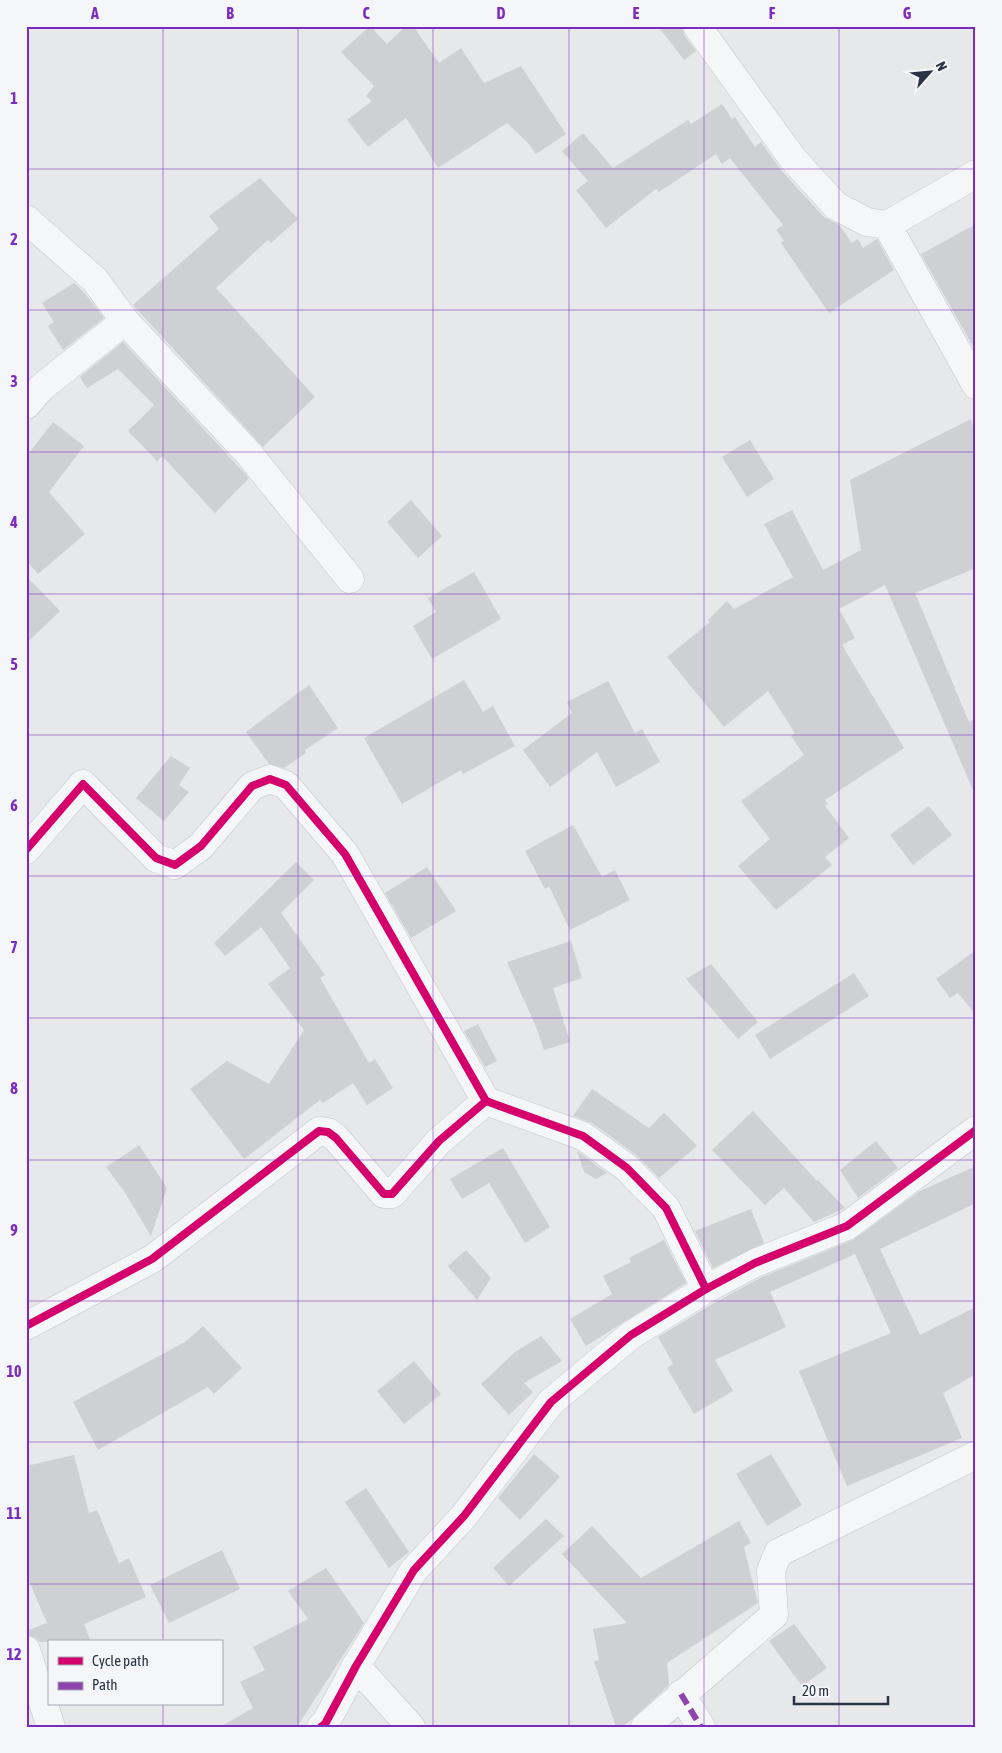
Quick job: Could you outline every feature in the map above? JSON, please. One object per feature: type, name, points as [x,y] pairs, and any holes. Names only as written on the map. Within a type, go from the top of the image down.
[{"type":"street","points":[[698,26],[793,159],[836,206],[867,222],[887,225],[976,174]]},
{"type":"street","points":[[26,219],[96,280],[126,322],[248,454],[350,579]]},
{"type":"street","points":[[887,225],[976,385]]},
{"type":"street","points":[[26,405],[42,387],[126,322]]},
{"type":"street","points":[[26,850],[84,784],[156,858],[175,866],[201,846],[252,786],[270,778],[286,785],[345,854],[486,1100],[583,1136],[627,1168],[666,1208],[706,1289]]},
{"type":"street","points":[[26,1326],[152,1259],[320,1131],[328,1132],[336,1138],[384,1194],[388,1195],[392,1194],[439,1141],[486,1100]]},
{"type":"street","points":[[321,1727],[325,1724],[356,1666],[414,1570],[464,1516],[551,1402],[631,1334],[706,1289],[755,1263],[847,1226],[976,1130]]},
{"type":"street","points":[[645,1727],[774,1615],[771,1571],[778,1553],[976,1455]]},
{"type":"street","points":[[26,1650],[51,1727]]},
{"type":"street","points":[[356,1666],[411,1727]]},
{"type":"street","points":[[682,1694],[701,1727]]},
{"type":"building","points":[[370,26],[387,44],[406,26],[413,26],[439,63],[461,48],[484,83],[521,66],[566,134],[536,154],[528,143],[507,123],[438,168],[406,118],[368,147],[347,120],[372,101],[366,96],[374,86],[341,52]]},
{"type":"building","points":[[658,26],[682,26],[684,35],[696,51],[684,60]]},
{"type":"building","points":[[722,104],[732,119],[735,117],[755,147],[761,142],[781,170],[824,217],[839,225],[852,243],[858,239],[863,248],[877,239],[894,270],[829,313],[781,243],[784,241],[776,230],[783,225],[730,158],[722,164],[716,154],[659,192],[656,189],[606,228],[576,190],[588,181],[562,151],[583,133],[613,168],[688,120],[691,124]]},
{"type":"building","points":[[260,178],[298,219],[271,243],[268,240],[216,288],[315,397],[263,447],[133,305],[219,229],[209,216]]},
{"type":"building","points":[[976,224],[976,352],[921,254]]},
{"type":"building","points":[[74,283],[83,291],[104,318],[63,350],[48,326],[54,322],[42,303]]},
{"type":"building","points":[[123,342],[249,478],[215,513],[162,456],[157,461],[128,431],[154,405],[118,369],[87,388],[80,377]]},
{"type":"building","points":[[971,419],[976,439],[976,568],[915,593],[969,722],[976,718],[976,797],[885,585],[839,609],[855,638],[842,645],[904,748],[825,800],[828,804],[825,806],[849,838],[825,857],[832,865],[776,910],[738,866],[770,839],[741,801],[804,755],[791,736],[795,733],[768,691],[724,727],[667,657],[710,622],[708,620],[727,601],[734,609],[793,577],[764,524],[792,510],[823,570],[861,550],[850,480]]},
{"type":"building","points":[[53,422],[84,446],[49,492],[85,534],[38,574],[26,560],[26,457]]},
{"type":"building","points":[[750,440],[774,479],[747,497],[722,457]]},
{"type":"building","points":[[411,500],[442,536],[418,558],[387,522]]},
{"type":"building","points":[[474,572],[501,619],[432,659],[413,626],[436,612],[428,598]]},
{"type":"building","points":[[26,576],[60,611],[26,644]]},
{"type":"building","points":[[464,680],[483,712],[493,706],[515,746],[463,774],[461,770],[402,804],[364,738]]},
{"type":"building","points":[[608,681],[635,733],[642,729],[660,762],[616,787],[597,752],[550,787],[523,750],[572,713],[567,702]]},
{"type":"building","points":[[309,685],[338,728],[305,750],[306,753],[284,768],[269,764],[246,732]]},
{"type":"building","points":[[171,756],[190,768],[179,785],[189,792],[164,821],[136,798]]},
{"type":"building","points":[[929,806],[952,835],[913,865],[890,835]]},
{"type":"building","points":[[573,825],[602,877],[615,870],[630,900],[570,930],[549,886],[545,889],[525,851]]},
{"type":"building","points":[[296,862],[314,880],[281,913],[325,975],[320,978],[369,1063],[375,1059],[393,1088],[367,1105],[353,1083],[323,1103],[320,1100],[244,1159],[190,1089],[227,1061],[269,1084],[304,1030],[268,984],[290,968],[261,927],[225,956],[214,943]]},
{"type":"building","points":[[427,867],[456,911],[411,938],[385,893]]},
{"type":"building","points":[[571,941],[582,978],[553,988],[570,1042],[544,1050],[536,1027],[507,962]]},
{"type":"building","points":[[976,950],[976,1015],[958,993],[950,998],[936,979]]},
{"type":"building","points":[[711,964],[758,1022],[738,1039],[686,979]]},
{"type":"building","points":[[854,973],[869,996],[770,1059],[755,1035]]},
{"type":"building","points":[[478,1024],[497,1061],[485,1067],[464,1031]]},
{"type":"building","points":[[592,1089],[649,1128],[664,1113],[697,1146],[659,1178],[636,1155],[592,1123],[573,1116]]},
{"type":"building","points":[[753,1111],[817,1181],[845,1208],[814,1222],[784,1188],[765,1205],[712,1150]]},
{"type":"building","points":[[876,1141],[898,1168],[858,1198],[840,1170]]},
{"type":"building","points":[[139,1145],[167,1188],[151,1236],[124,1191],[106,1167]]},
{"type":"building","points":[[503,1148],[550,1227],[525,1243],[489,1183],[462,1199],[450,1179]]},
{"type":"building","points":[[577,1151],[607,1173],[596,1179],[584,1172]]},
{"type":"building","points":[[976,1166],[976,1203],[880,1249],[920,1335],[976,1307],[976,1374],[943,1393],[962,1438],[847,1486],[799,1371],[891,1333],[855,1254],[770,1292],[786,1327],[715,1360],[733,1391],[694,1414],[667,1368],[673,1364],[658,1337],[762,1277],[853,1240],[920,1191]]},
{"type":"building","points":[[751,1209],[764,1243],[713,1268],[695,1231]]},
{"type":"building","points":[[664,1240],[686,1283],[586,1346],[570,1319],[612,1294],[603,1276],[631,1262],[629,1258]]},
{"type":"building","points":[[466,1250],[491,1278],[477,1300],[448,1266]]},
{"type":"building","points":[[203,1326],[242,1368],[214,1394],[208,1387],[98,1450],[73,1402],[185,1342]]},
{"type":"building","points":[[541,1336],[562,1361],[524,1383],[533,1392],[509,1415],[481,1384],[515,1352]]},
{"type":"building","points":[[414,1361],[441,1394],[404,1424],[377,1391]]},
{"type":"building","points":[[534,1454],[560,1477],[520,1520],[498,1498]]},
{"type":"building","points":[[771,1454],[802,1505],[767,1526],[736,1474]]},
{"type":"building","points":[[74,1455],[89,1513],[97,1510],[119,1563],[129,1558],[146,1597],[84,1624],[90,1640],[48,1640],[48,1642],[39,1642],[36,1638],[26,1635],[26,1631],[47,1623],[26,1574],[26,1466]]},
{"type":"building","points":[[366,1488],[409,1552],[389,1568],[345,1502]]},
{"type":"building","points":[[546,1519],[564,1536],[509,1586],[493,1568]]},
{"type":"building","points":[[739,1521],[751,1543],[744,1547],[758,1603],[667,1663],[669,1684],[667,1687],[631,1720],[622,1727],[616,1727],[594,1661],[599,1660],[593,1629],[627,1623],[562,1554],[592,1526],[641,1578]]},
{"type":"building","points":[[222,1550],[240,1589],[169,1623],[150,1585]]},
{"type":"building","points":[[326,1568],[364,1623],[297,1727],[220,1727],[253,1708],[240,1682],[265,1670],[253,1647],[308,1619],[288,1591]]},
{"type":"building","points":[[794,1624],[827,1668],[802,1686],[769,1641]]},
{"type":"marked path","points":[[681,1694],[701,1727]]},
{"type":"cycle path","points":[[26,850],[83,784],[156,858],[175,865],[201,846],[252,786],[270,779],[286,785],[345,854],[486,1101]]},
{"type":"cycle path","points":[[26,1326],[152,1259],[319,1131],[328,1132],[336,1138],[384,1194],[392,1194],[439,1141],[486,1101],[583,1136],[627,1168],[666,1208],[706,1289]]},
{"type":"cycle path","points":[[321,1727],[325,1724],[356,1666],[414,1570],[464,1516],[551,1402],[631,1335],[706,1289],[755,1263],[847,1226],[976,1130]]}]
